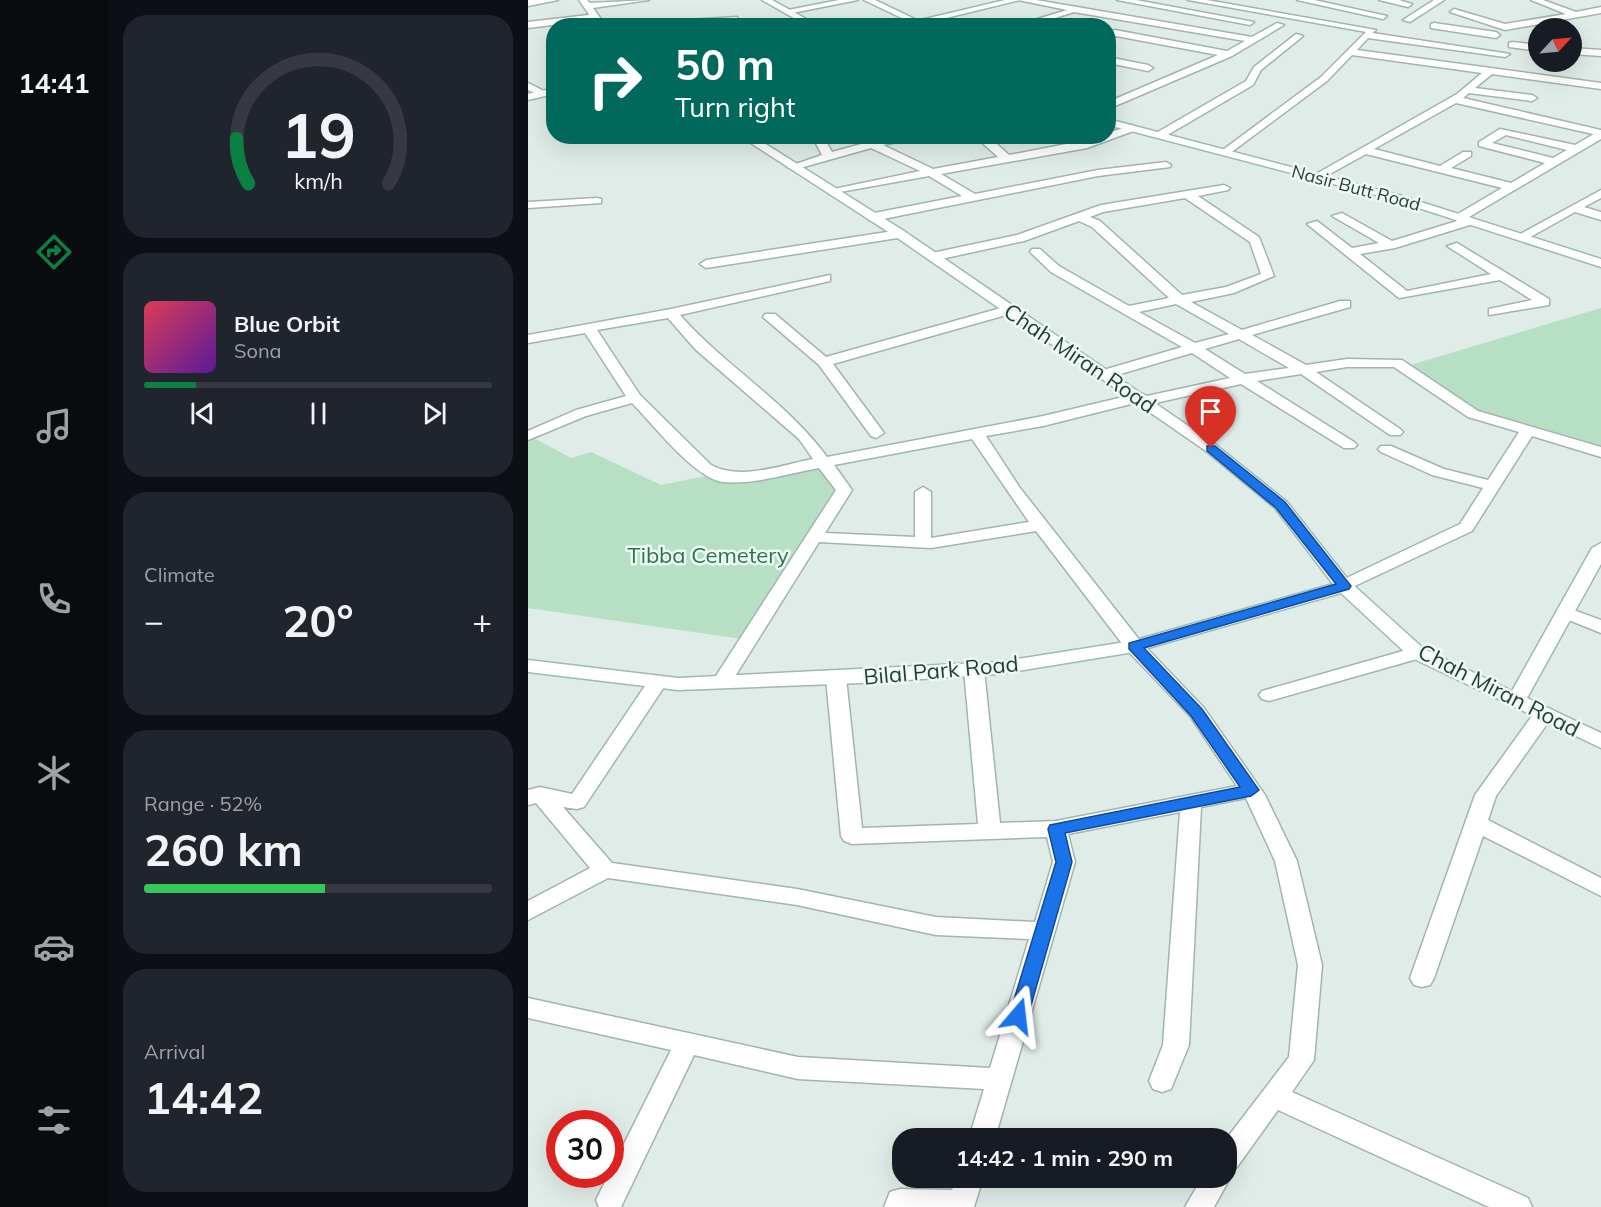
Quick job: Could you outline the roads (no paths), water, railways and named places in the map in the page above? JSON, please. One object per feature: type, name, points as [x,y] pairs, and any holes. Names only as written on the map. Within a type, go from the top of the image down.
[{"type":"street","points":[[528,3],[554,0]]},
{"type":"street","points":[[586,3],[645,0]]},
{"type":"street","points":[[766,0],[800,18]]},
{"type":"street","points":[[787,11],[854,0]]},
{"type":"street","points":[[868,0],[909,18]]},
{"type":"street","points":[[936,18],[1016,0]]},
{"type":"street","points":[[1022,0],[1253,40]]},
{"type":"street","points":[[1121,0],[1250,22]]},
{"type":"street","points":[[1192,0],[1372,30]]},
{"type":"street","points":[[1301,0],[1383,16]]},
{"type":"street","points":[[1383,0],[1408,4]]},
{"type":"street","points":[[1407,21],[1440,0]]},
{"type":"street","points":[[1535,0],[1576,15]]},
{"type":"street","points":[[586,3],[597,18]]},
{"type":"street","points":[[1046,18],[1078,10]]},
{"type":"street","points":[[1454,12],[1505,27],[1601,10]]},
{"type":"street","points":[[528,25],[546,24]]},
{"type":"street","points":[[1116,103],[1229,54],[1280,25]]},
{"type":"street","points":[[1434,26],[1492,38],[1505,27]]},
{"type":"street","points":[[1116,33],[1229,54]]},
{"type":"street","points":[[1225,152],[1324,79],[1366,35],[1508,50],[1528,49]]},
{"type":"street","points":[[1160,135],[1250,83],[1257,69],[1299,36]]},
{"type":"street","points":[[1116,45],[1120,46]]},
{"type":"street","points":[[1350,52],[1601,86]]},
{"type":"street","points":[[1582,52],[1600,53]]},
{"type":"street","points":[[1187,58],[1209,62]]},
{"type":"street","points":[[1116,62],[1148,68]]},
{"type":"street","points":[[1315,178],[1453,99],[1490,70]]},
{"type":"street","points":[[528,86],[540,93]]},
{"type":"street","points":[[1467,90],[1532,98]]},
{"type":"street","points":[[528,97],[546,92]]},
{"type":"street","points":[[1350,252],[1391,245],[1465,219],[1512,187],[1600,135],[1597,132],[1453,99]]},
{"type":"street","points":[[1578,128],[1601,119]]},
{"type":"street","name":"Nasir Butt Road","points":[[1116,124],[1398,198],[1601,263]]},
{"type":"street","points":[[1116,134],[1132,128]]},
{"type":"street","points":[[1554,162],[1483,144],[1504,131],[1577,149]]},
{"type":"street","name":"Chah Miran Road","points":[[757,144],[900,234],[1008,310],[1143,399],[1211,448],[1281,505],[1344,586],[1417,653],[1601,741]]},
{"type":"street","points":[[822,144],[829,157]]},
{"type":"street","points":[[793,167],[872,144],[929,171],[972,197]]},
{"type":"street","points":[[990,144],[1005,158]]},
{"type":"street","points":[[833,192],[929,171],[1090,144]]},
{"type":"street","points":[[1364,150],[1512,187]]},
{"type":"street","points":[[1440,170],[1467,154]]},
{"type":"street","points":[[873,217],[1098,173],[1166,165]]},
{"type":"street","points":[[932,257],[1020,238],[1101,209],[1224,188]]},
{"type":"street","points":[[1128,310],[1229,290],[1268,276],[1255,240],[1187,194]]},
{"type":"street","points":[[1521,237],[1601,194]]},
{"type":"street","points":[[528,205],[597,201]]},
{"type":"street","points":[[1574,208],[1601,216]]},
{"type":"street","points":[[1338,216],[1391,245]]},
{"type":"street","points":[[1079,217],[1096,224],[1180,301],[1304,370],[1395,432]]},
{"type":"street","points":[[1313,224],[1404,296],[1502,276]]},
{"type":"street","points":[[706,264],[900,234]]},
{"type":"street","points":[[1453,246],[1544,302],[1494,312]]},
{"type":"street","points":[[1036,252],[1055,269],[1193,348],[1349,445]]},
{"type":"street","points":[[528,339],[671,313],[825,278]]},
{"type":"street","points":[[1105,374],[1346,304]]},
{"type":"street","points":[[825,362],[1008,310]]},
{"type":"street","points":[[671,313],[700,346],[804,436],[844,490],[722,682]]},
{"type":"street","points":[[770,317],[825,362],[876,433]]},
{"type":"street","points":[[588,327],[635,398],[705,468],[722,477],[744,477],[977,434],[1243,379],[1347,363],[1397,363],[1473,414],[1601,452]]},
{"type":"street","points":[[530,436],[581,413],[635,398]]},
{"type":"street","name":"Bilal Park Road","points":[[528,666],[678,684],[974,670],[1134,646],[1344,586],[1466,527],[1528,430]]},
{"type":"street","points":[[977,434],[1014,490],[1134,646],[1197,712],[1258,800],[1286,861],[1310,965],[1301,1060],[1237,1146]]},
{"type":"street","points":[[1386,449],[1438,472],[1492,486]]},
{"type":"street","points":[[923,492],[923,543]]},
{"type":"street","points":[[814,537],[923,543],[1041,525]]},
{"type":"street","points":[[1516,701],[1601,548]]},
{"type":"street","points":[[1565,612],[1601,627]]},
{"type":"street","points":[[1269,695],[1417,653]]},
{"type":"street","points":[[974,670],[990,832]]},
{"type":"street","points":[[836,678],[852,836],[1056,829],[1251,790]]},
{"type":"street","points":[[532,795],[578,801],[658,681]]},
{"type":"street","points":[[1422,978],[1486,795],[1544,714]]},
{"type":"street","points":[[532,795],[605,870]]},
{"type":"street","points":[[1162,1081],[1176,1046],[1191,802]]},
{"type":"street","points":[[1476,823],[1601,888]]},
{"type":"street","points":[[985,1128],[1064,862],[1056,829]]},
{"type":"street","points":[[528,911],[605,870],[797,897],[936,926],[1043,931]]},
{"type":"street","points":[[528,1008],[798,1068],[999,1080]]},
{"type":"street","points":[[610,1200],[687,1043]]},
{"type":"street","points":[[1274,1096],[1518,1207]]},
{"type":"street","points":[[898,1207],[900,1202],[962,1203],[967,1188]]},
{"type":"street","points":[[1199,1207],[1210,1188]]},
{"type":"park label","name":"Tibba Cemetery","points":[[708,555]]}]
